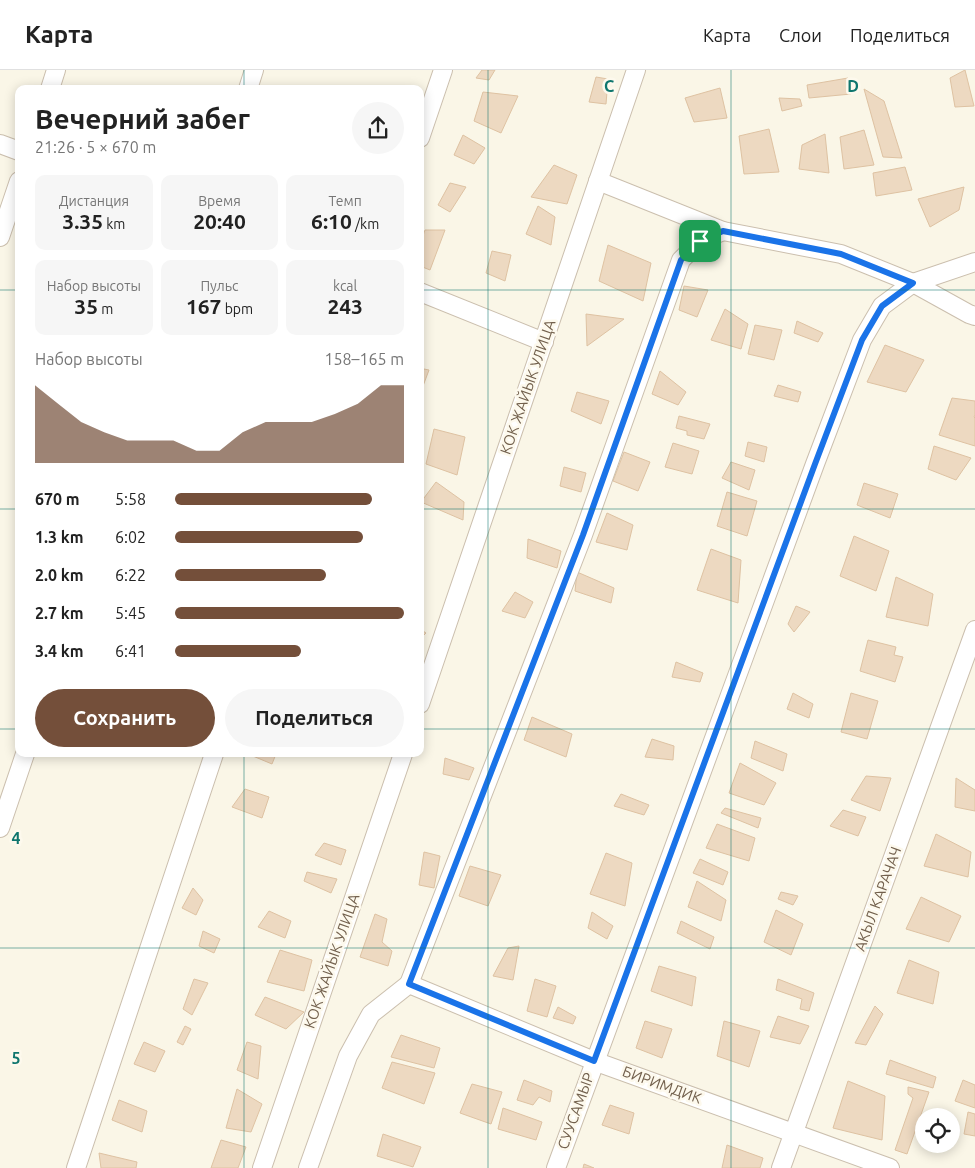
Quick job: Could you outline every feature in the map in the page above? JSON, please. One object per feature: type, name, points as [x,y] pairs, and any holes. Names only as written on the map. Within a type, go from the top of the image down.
[{"type":"street","points":[[51,85],[56,70]]},
{"type":"street","points":[[249,85],[254,70]]},
{"type":"street","points":[[424,126],[443,70]]},
{"type":"street","name":"КОК ЖАЙЫК УЛИЦА","points":[[424,692],[636,70]]},
{"type":"street","points":[[0,144],[15,150]]},
{"type":"street","points":[[598,182],[723,231],[841,254],[913,283],[975,316]]},
{"type":"street","points":[[0,237],[15,193]]},
{"type":"street","points":[[308,1168],[348,1056],[371,1014],[409,984],[583,535],[681,260],[700,241],[723,231]]},
{"type":"street","name":"СУУСАМЫР","points":[[556,1168],[862,340],[882,306],[913,283],[975,262]]},
{"type":"street","points":[[424,294],[544,342]]},
{"type":"street","name":"АКЫЛ КАРАЧАЧ","points":[[781,1168],[975,630]]},
{"type":"street","points":[[0,828],[24,757]]},
{"type":"street","points":[[76,1168],[213,757]]},
{"type":"street","name":"КОК ЖАЙЫК УЛИЦА","points":[[262,1168],[402,757]]},
{"type":"street","name":"БИРИМДИК","points":[[409,984],[594,1061],[890,1168]]},
{"type":"building","points":[[482,70],[495,70],[489,80],[476,78]]},
{"type":"building","points":[[965,70],[974,106],[955,107],[950,78]]},
{"type":"building","points":[[596,77],[608,79],[606,104],[589,102]]},
{"type":"building","points":[[848,78],[851,94],[809,98],[807,85]]},
{"type":"building","points":[[720,88],[727,118],[694,122],[685,98]]},
{"type":"building","points":[[864,89],[884,101],[902,158],[883,157]]},
{"type":"building","points":[[483,92],[518,96],[501,133],[474,121]]},
{"type":"building","points":[[779,98],[800,99],[802,106],[782,111]]},
{"type":"building","points":[[769,129],[779,172],[744,174],[739,136]]},
{"type":"building","points":[[864,130],[874,165],[844,169],[840,137]]},
{"type":"building","points":[[825,134],[829,173],[799,169],[802,145]]},
{"type":"building","points":[[463,135],[485,148],[474,164],[454,155]]},
{"type":"building","points":[[554,165],[577,175],[567,204],[531,197]]},
{"type":"building","points":[[905,167],[912,190],[876,196],[873,173]]},
{"type":"building","points":[[450,183],[466,187],[450,212],[438,205]]},
{"type":"building","points":[[964,187],[959,210],[930,227],[918,199]]},
{"type":"building","points":[[538,206],[555,217],[551,245],[526,234]]},
{"type":"building","points":[[425,230],[445,230],[430,270],[424,268]]},
{"type":"building","points":[[608,245],[651,263],[643,301],[599,281]]},
{"type":"building","points":[[492,251],[511,255],[505,281],[486,273]]},
{"type":"building","points":[[684,286],[708,290],[697,317],[679,310]]},
{"type":"building","points":[[725,309],[748,324],[741,349],[711,340]]},
{"type":"building","points":[[586,314],[624,319],[587,346]]},
{"type":"building","points":[[797,321],[823,333],[818,342],[794,333]]},
{"type":"building","points":[[755,325],[782,330],[774,360],[748,354]]},
{"type":"building","points":[[885,345],[924,360],[906,392],[867,382]]},
{"type":"building","points":[[424,369],[429,370],[424,383]]},
{"type":"building","points":[[660,371],[686,392],[678,405],[652,394]]},
{"type":"building","points":[[778,385],[801,392],[798,402],[774,396]]},
{"type":"building","points":[[577,392],[609,401],[601,424],[571,411]]},
{"type":"building","points":[[952,398],[975,401],[975,446],[939,435]]},
{"type":"building","points":[[679,416],[710,424],[704,439],[687,435],[687,431],[676,428]]},
{"type":"building","points":[[434,429],[465,437],[457,475],[426,464]]},
{"type":"building","points":[[748,442],[767,447],[764,462],[745,456]]},
{"type":"building","points":[[673,443],[699,451],[692,474],[665,467]]},
{"type":"building","points":[[934,446],[971,458],[956,480],[928,469]]},
{"type":"building","points":[[624,452],[650,462],[638,491],[613,481]]},
{"type":"building","points":[[731,462],[755,470],[749,490],[722,478]]},
{"type":"building","points":[[564,467],[586,473],[581,492],[560,486]]},
{"type":"building","points":[[436,482],[464,502],[463,520],[424,503],[424,498]]},
{"type":"building","points":[[864,483],[898,494],[890,518],[857,505]]},
{"type":"building","points":[[727,492],[757,501],[747,536],[717,526]]},
{"type":"building","points":[[607,513],[633,525],[627,550],[596,542]]},
{"type":"building","points":[[854,536],[889,551],[876,591],[840,576]]},
{"type":"building","points":[[528,539],[561,551],[557,568],[527,558]]},
{"type":"building","points":[[711,549],[741,560],[738,603],[697,590]]},
{"type":"building","points":[[577,572],[614,588],[611,603],[575,591]]},
{"type":"building","points":[[896,577],[933,594],[928,626],[886,617]]},
{"type":"building","points":[[515,592],[533,602],[525,618],[502,611]]},
{"type":"building","points":[[796,606],[810,612],[794,632],[788,624]]},
{"type":"building","points":[[868,640],[896,647],[894,655],[903,657],[895,682],[860,671]]},
{"type":"building","points":[[676,662],[703,673],[700,682],[672,677]]},
{"type":"building","points":[[793,693],[813,704],[809,718],[787,709]]},
{"type":"building","points":[[851,693],[878,701],[867,739],[841,732]]},
{"type":"building","points":[[532,717],[572,734],[566,757],[524,740]]},
{"type":"building","points":[[652,739],[674,746],[673,760],[645,757]]},
{"type":"building","points":[[755,741],[787,754],[783,771],[751,758]]},
{"type":"building","points":[[255,757],[275,757],[272,764]]},
{"type":"building","points":[[445,758],[474,768],[469,780],[443,774]]},
{"type":"building","points":[[740,763],[776,783],[764,805],[729,793]]},
{"type":"building","points":[[866,776],[891,778],[880,811],[851,800]]},
{"type":"building","points":[[956,778],[975,790],[975,811],[955,807]]},
{"type":"building","points":[[245,789],[269,797],[262,818],[232,807]]},
{"type":"building","points":[[621,794],[649,805],[644,815],[614,806]]},
{"type":"building","points":[[725,808],[761,818],[758,828],[721,813]]},
{"type":"building","points":[[843,810],[866,817],[858,836],[830,826]]},
{"type":"building","points":[[717,824],[755,838],[749,861],[706,848]]},
{"type":"building","points":[[936,834],[971,852],[968,877],[924,866]]},
{"type":"building","points":[[324,843],[346,850],[341,865],[315,855]]},
{"type":"building","points":[[424,852],[440,856],[434,888],[419,885]]},
{"type":"building","points":[[606,853],[632,863],[625,906],[590,894]]},
{"type":"building","points":[[700,859],[728,872],[723,885],[693,873]]},
{"type":"building","points":[[470,866],[501,875],[488,906],[459,896]]},
{"type":"building","points":[[307,872],[337,879],[331,893],[304,881]]},
{"type":"building","points":[[697,881],[726,900],[721,921],[688,907]]},
{"type":"building","points":[[193,888],[203,900],[196,915],[182,908]]},
{"type":"building","points":[[781,892],[798,896],[793,905],[778,899]]},
{"type":"building","points":[[921,897],[961,916],[949,942],[906,929]]},
{"type":"building","points":[[776,910],[803,924],[791,955],[764,942]]},
{"type":"building","points":[[269,911],[291,921],[285,938],[258,927]]},
{"type":"building","points":[[592,912],[613,926],[607,939],[588,928]]},
{"type":"building","points":[[375,914],[387,919],[382,942],[392,951],[388,966],[360,957]]},
{"type":"building","points":[[681,921],[714,937],[710,949],[677,933]]},
{"type":"building","points":[[203,931],[220,939],[214,953],[199,946]]},
{"type":"building","points":[[519,946],[513,980],[493,976],[508,948]]},
{"type":"building","points":[[280,950],[312,960],[304,991],[267,982]]},
{"type":"building","points":[[909,960],[939,972],[933,1004],[897,993]]},
{"type":"building","points":[[659,966],[696,977],[692,1006],[651,991]]},
{"type":"building","points":[[194,979],[208,983],[192,1015],[183,1009]]},
{"type":"building","points":[[535,979],[556,986],[547,1017],[527,1011]]},
{"type":"building","points":[[778,979],[814,993],[809,1011],[800,1009],[802,999],[776,990]]},
{"type":"building","points":[[265,997],[304,1012],[286,1029],[255,1015]]},
{"type":"building","points":[[875,1006],[883,1014],[866,1045],[855,1043]]},
{"type":"building","points":[[558,1007],[576,1017],[573,1024],[553,1018]]},
{"type":"building","points":[[778,1016],[809,1026],[800,1044],[770,1037]]},
{"type":"building","points":[[645,1021],[672,1029],[662,1058],[636,1048]]},
{"type":"building","points":[[724,1021],[760,1031],[749,1067],[717,1056]]},
{"type":"building","points":[[185,1026],[191,1029],[183,1045],[177,1042]]},
{"type":"building","points":[[401,1035],[440,1048],[434,1068],[391,1057]]},
{"type":"building","points":[[144,1042],[165,1051],[155,1072],[134,1064]]},
{"type":"building","points":[[247,1042],[261,1046],[258,1079],[237,1070]]},
{"type":"building","points":[[890,1060],[936,1077],[933,1088],[886,1074]]},
{"type":"building","points":[[392,1062],[435,1073],[424,1104],[382,1088]]},
{"type":"building","points":[[524,1080],[552,1091],[550,1102],[539,1097],[533,1105],[517,1100]]},
{"type":"building","points":[[963,1080],[975,1085],[975,1108],[955,1101]]},
{"type":"building","points":[[848,1081],[885,1096],[882,1140],[833,1128]]},
{"type":"building","points":[[472,1084],[502,1092],[491,1124],[460,1113]]},
{"type":"building","points":[[908,1087],[929,1092],[923,1108],[915,1108],[915,1131],[907,1154],[895,1150],[913,1098],[908,1094]]},
{"type":"building","points":[[237,1089],[262,1104],[251,1132],[226,1128]]},
{"type":"building","points":[[119,1100],[147,1111],[142,1132],[112,1120]]},
{"type":"building","points":[[610,1105],[634,1113],[629,1134],[602,1125]]},
{"type":"building","points":[[503,1108],[542,1122],[536,1140],[498,1129]]},
{"type":"building","points":[[968,1112],[975,1114],[975,1136],[964,1134]]},
{"type":"building","points":[[383,1134],[421,1147],[413,1167],[377,1156]]},
{"type":"building","points":[[221,1140],[246,1147],[238,1168],[211,1168]]},
{"type":"building","points":[[727,1145],[763,1158],[760,1168],[722,1168]]},
{"type":"building","points":[[99,1153],[137,1162],[136,1168],[101,1168]]},
{"type":"building","points":[[584,1164],[594,1168],[583,1168]]},
{"type":"route","points":[[723,231],[841,254],[913,283],[882,306],[862,340],[594,1061],[409,984],[583,535],[681,260],[700,241],[723,231]]}]
